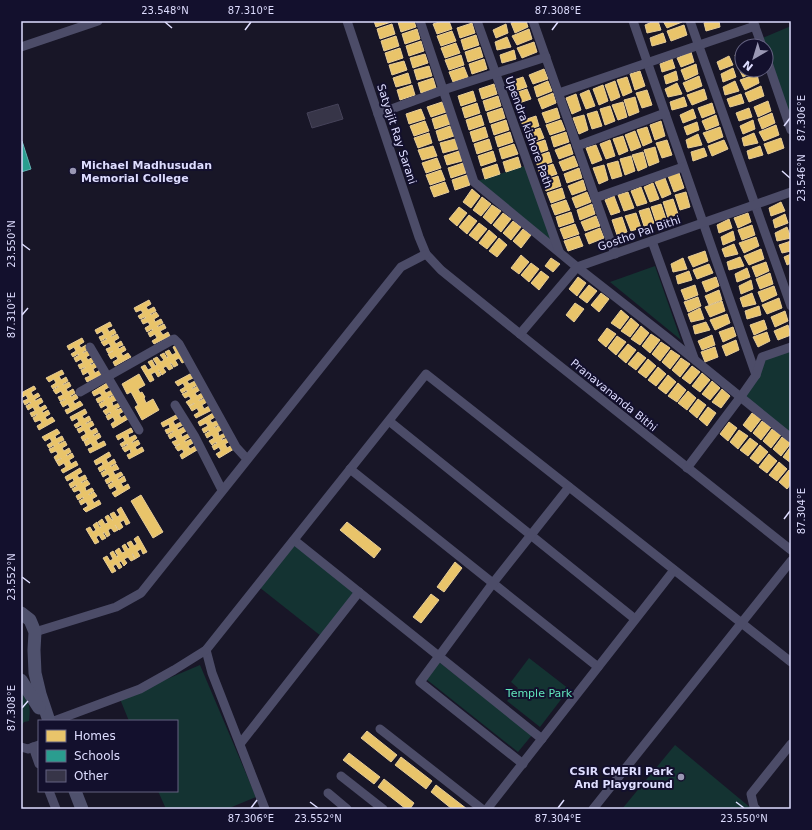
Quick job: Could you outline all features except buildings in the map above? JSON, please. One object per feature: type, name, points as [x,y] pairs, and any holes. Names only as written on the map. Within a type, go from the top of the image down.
[{"type":"street","points":[[21,47],[98,21]]},
{"type":"street","name":"Satyajit Ray Sarani","points":[[347,21],[426,254]]},
{"type":"street","points":[[420,21],[474,182],[577,267],[791,438]]},
{"type":"street","name":"Upendra kishore Path","points":[[477,21],[559,252]]},
{"type":"street","points":[[533,21],[615,254]]},
{"type":"street","points":[[633,21],[756,375]]},
{"type":"street","points":[[690,21],[791,306]]},
{"type":"street","points":[[559,93],[698,46],[754,24],[759,38]]},
{"type":"street","points":[[378,114],[443,90],[546,58]]},
{"type":"street","points":[[773,78],[791,130]]},
{"type":"street","points":[[577,146],[665,113]]},
{"type":"street","points":[[596,198],[683,167]]},
{"type":"street","name":"Gostho Pal Bithi","points":[[577,267],[791,192]]},
{"type":"street","points":[[652,241],[694,359]]},
{"type":"street","points":[[35,632],[116,607],[141,592],[401,267],[426,254]]},
{"type":"street","name":"Pranavananda Bithi","points":[[426,254],[441,270],[791,550]]},
{"type":"street","points":[[520,334],[577,267]]},
{"type":"street","points":[[80,392],[174,339],[179,344],[236,447],[247,458]]},
{"type":"street","points":[[90,347],[139,430]]},
{"type":"street","points":[[687,468],[756,375],[762,357],[791,347]]},
{"type":"street","points":[[57,720],[140,689],[206,650],[426,374],[791,662]]},
{"type":"street","points":[[175,405],[195,437],[222,490]]},
{"type":"street","points":[[389,421],[635,619]]},
{"type":"street","points":[[350,469],[598,667]]},
{"type":"street","points":[[523,764],[420,682],[493,583],[569,487]]},
{"type":"street","points":[[294,540],[542,739]]},
{"type":"street","points":[[593,809],[791,562]]},
{"type":"street","points":[[487,809],[674,570]]},
{"type":"street","points":[[240,744],[359,592]]},
{"type":"street","points":[[21,613],[30,620],[35,632],[35,673],[48,720]]},
{"type":"street","points":[[206,650],[212,673],[265,809]]},
{"type":"street","points":[[21,680],[47,720]]},
{"type":"street","points":[[380,729],[482,809]]},
{"type":"street","points":[[756,809],[754,807],[751,794],[791,744]]},
{"type":"street","points":[[21,747],[28,749],[36,746],[38,758]]},
{"type":"street","points":[[341,776],[383,809]]},
{"type":"street","points":[[49,792],[56,809]]},
{"type":"street","points":[[75,792],[82,809]]},
{"type":"street","points":[[328,794],[347,809]]},
{"type":"green space","points":[[791,26],[791,114],[787,115],[774,78],[774,38],[762,38]]},
{"type":"green space","points":[[528,165],[555,245],[474,182]]},
{"type":"green space","points":[[655,266],[681,340],[610,282]]},
{"type":"green space","points":[[791,348],[791,435],[742,395],[765,356]]},
{"type":"green space","points":[[294,540],[359,592],[321,636],[259,587]]},
{"type":"green space","name":"Temple Park","points":[[529,658],[569,689],[540,727],[507,701],[518,688],[511,682]]},
{"type":"green space","points":[[439,662],[532,735],[518,752],[426,679]]},
{"type":"green space","points":[[200,665],[256,797],[227,809],[166,809],[158,792],[178,792],[178,720],[129,720],[120,699]]},
{"type":"green space","points":[[21,690],[28,701],[30,712],[29,721],[24,722],[22,725]]},
{"type":"green space","name":"CSIR CMERI Park And Playground","points":[[675,745],[752,809],[622,809]]},
{"type":"place","name":"Michael Madhusudan Memorial College","points":[[73,171]]},
{"type":"place","name":"CSIR CMERI Park And Playground","points":[[681,777]]}]
